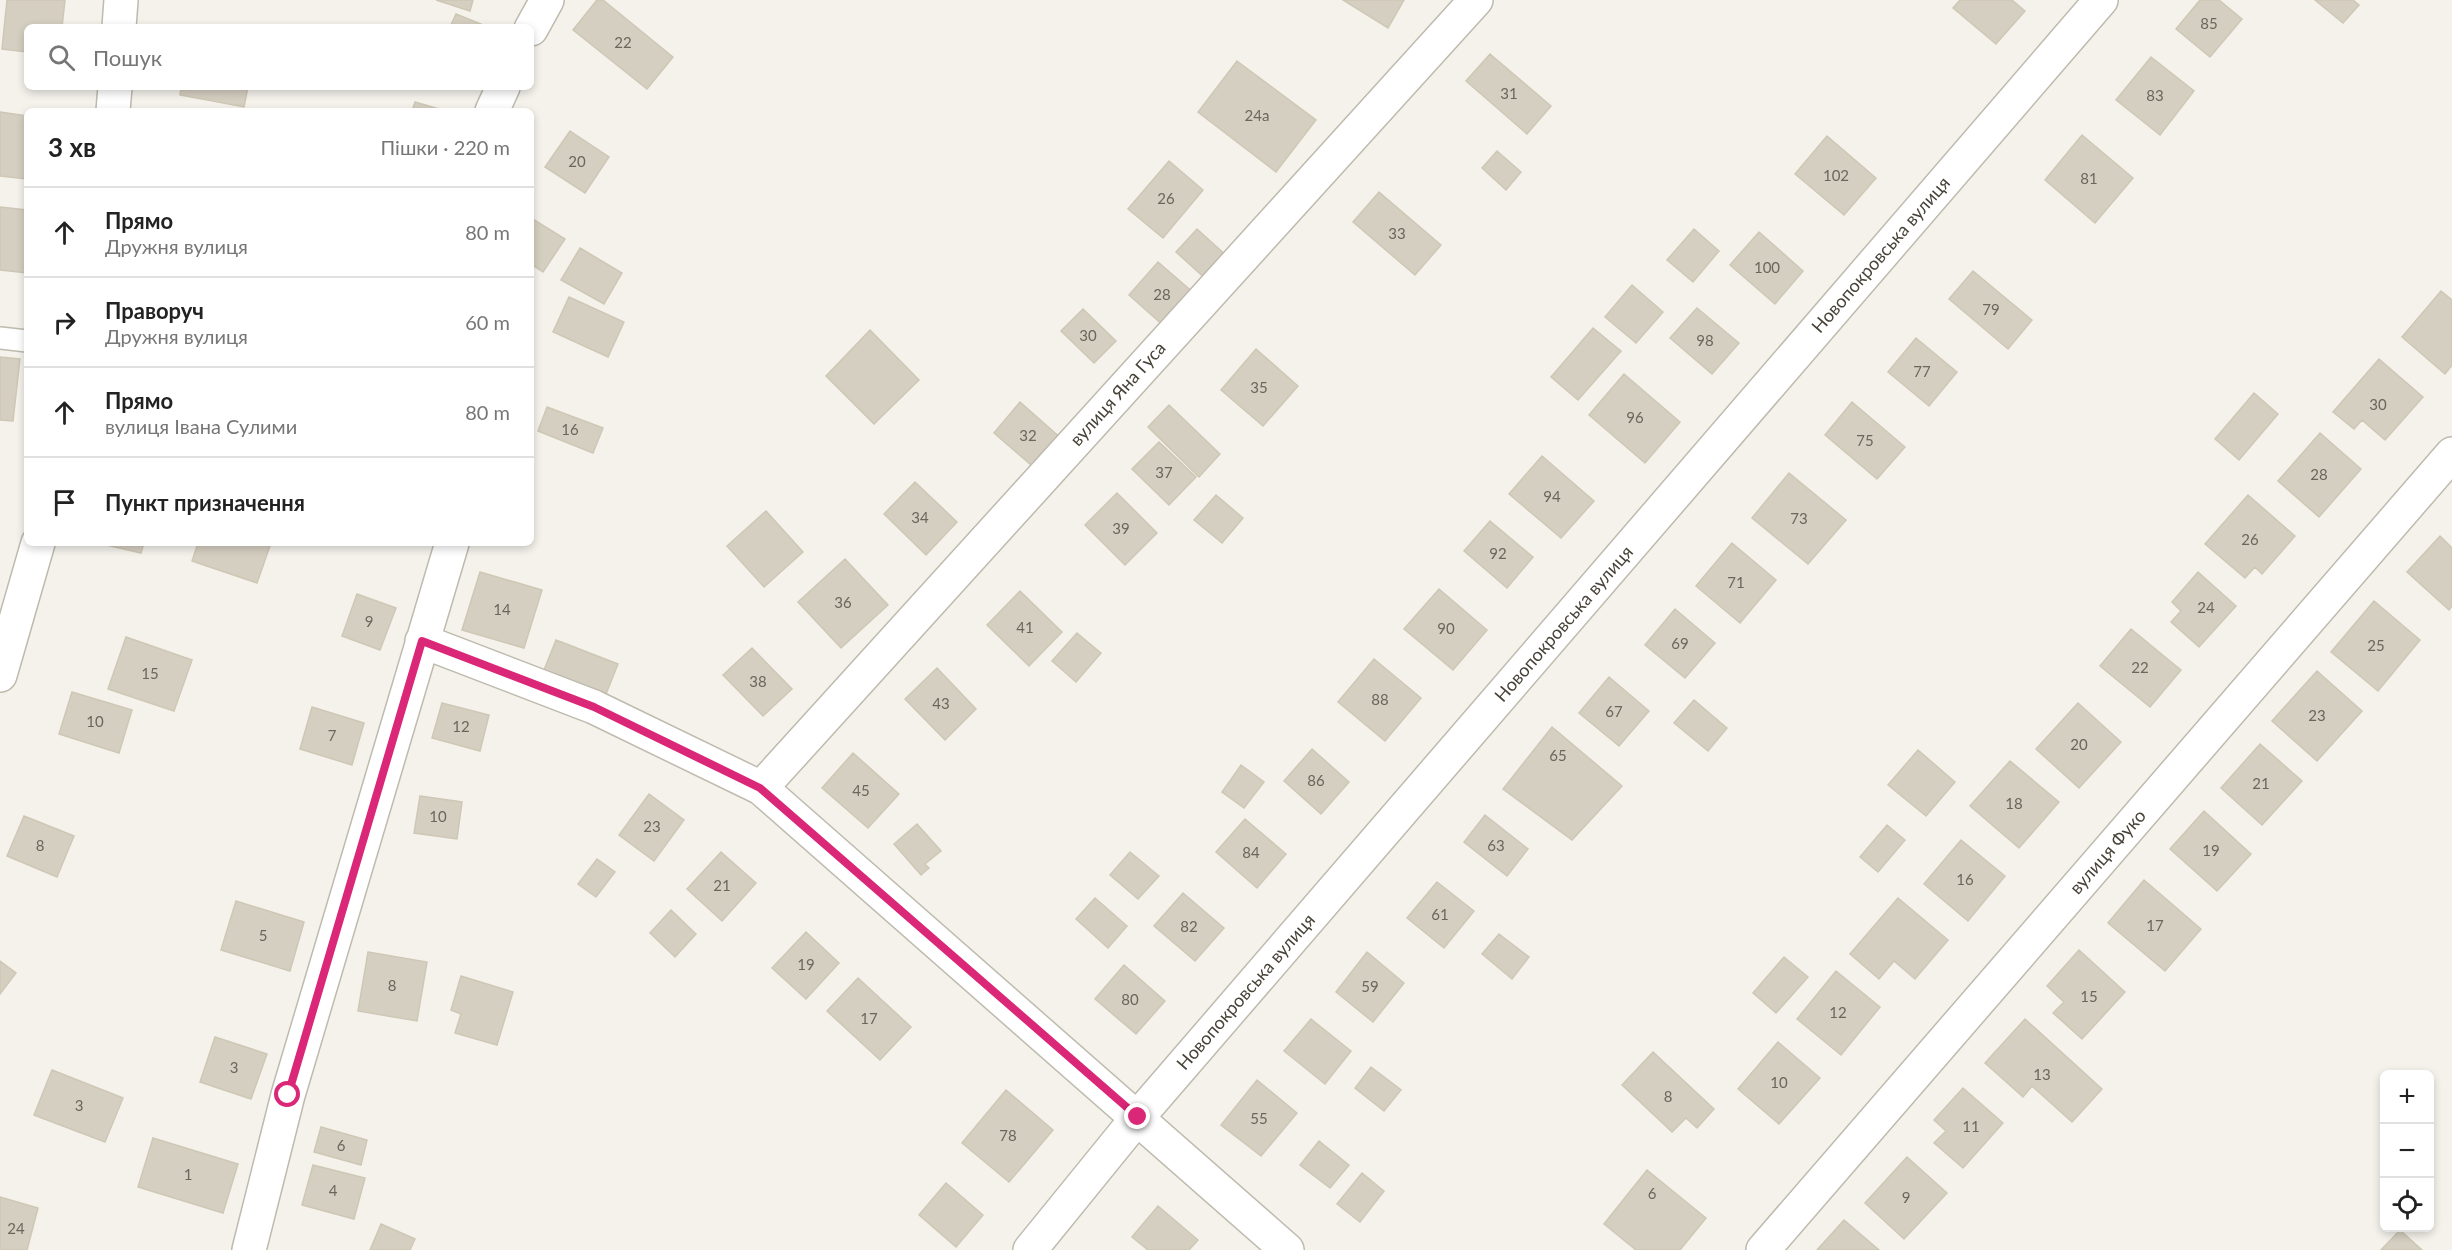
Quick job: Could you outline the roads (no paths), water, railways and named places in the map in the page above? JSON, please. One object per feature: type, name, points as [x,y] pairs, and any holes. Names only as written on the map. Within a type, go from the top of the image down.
[{"type":"street","points":[[119,24],[121,0]]},
{"type":"street","points":[[534,24],[547,0]]},
{"type":"street","name":"вулиця Яна Гуса","points":[[760,788],[1476,0]]},
{"type":"street","name":"Новопокровська вулиця","points":[[1030,1250],[1138,1117],[2101,0]]},
{"type":"street","points":[[113,108],[115,90]]},
{"type":"street","points":[[493,108],[501,90]]},
{"type":"street","name":"вулиця Фуко","points":[[1763,1250],[2452,454]]},
{"type":"street","points":[[0,675],[37,546]]},
{"type":"street","points":[[249,1250],[288,1095],[451,546]]},
{"type":"street","points":[[422,641],[594,707],[760,788],[1287,1250]]},
{"type":"lane","points":[[0,338],[24,341]]}]
